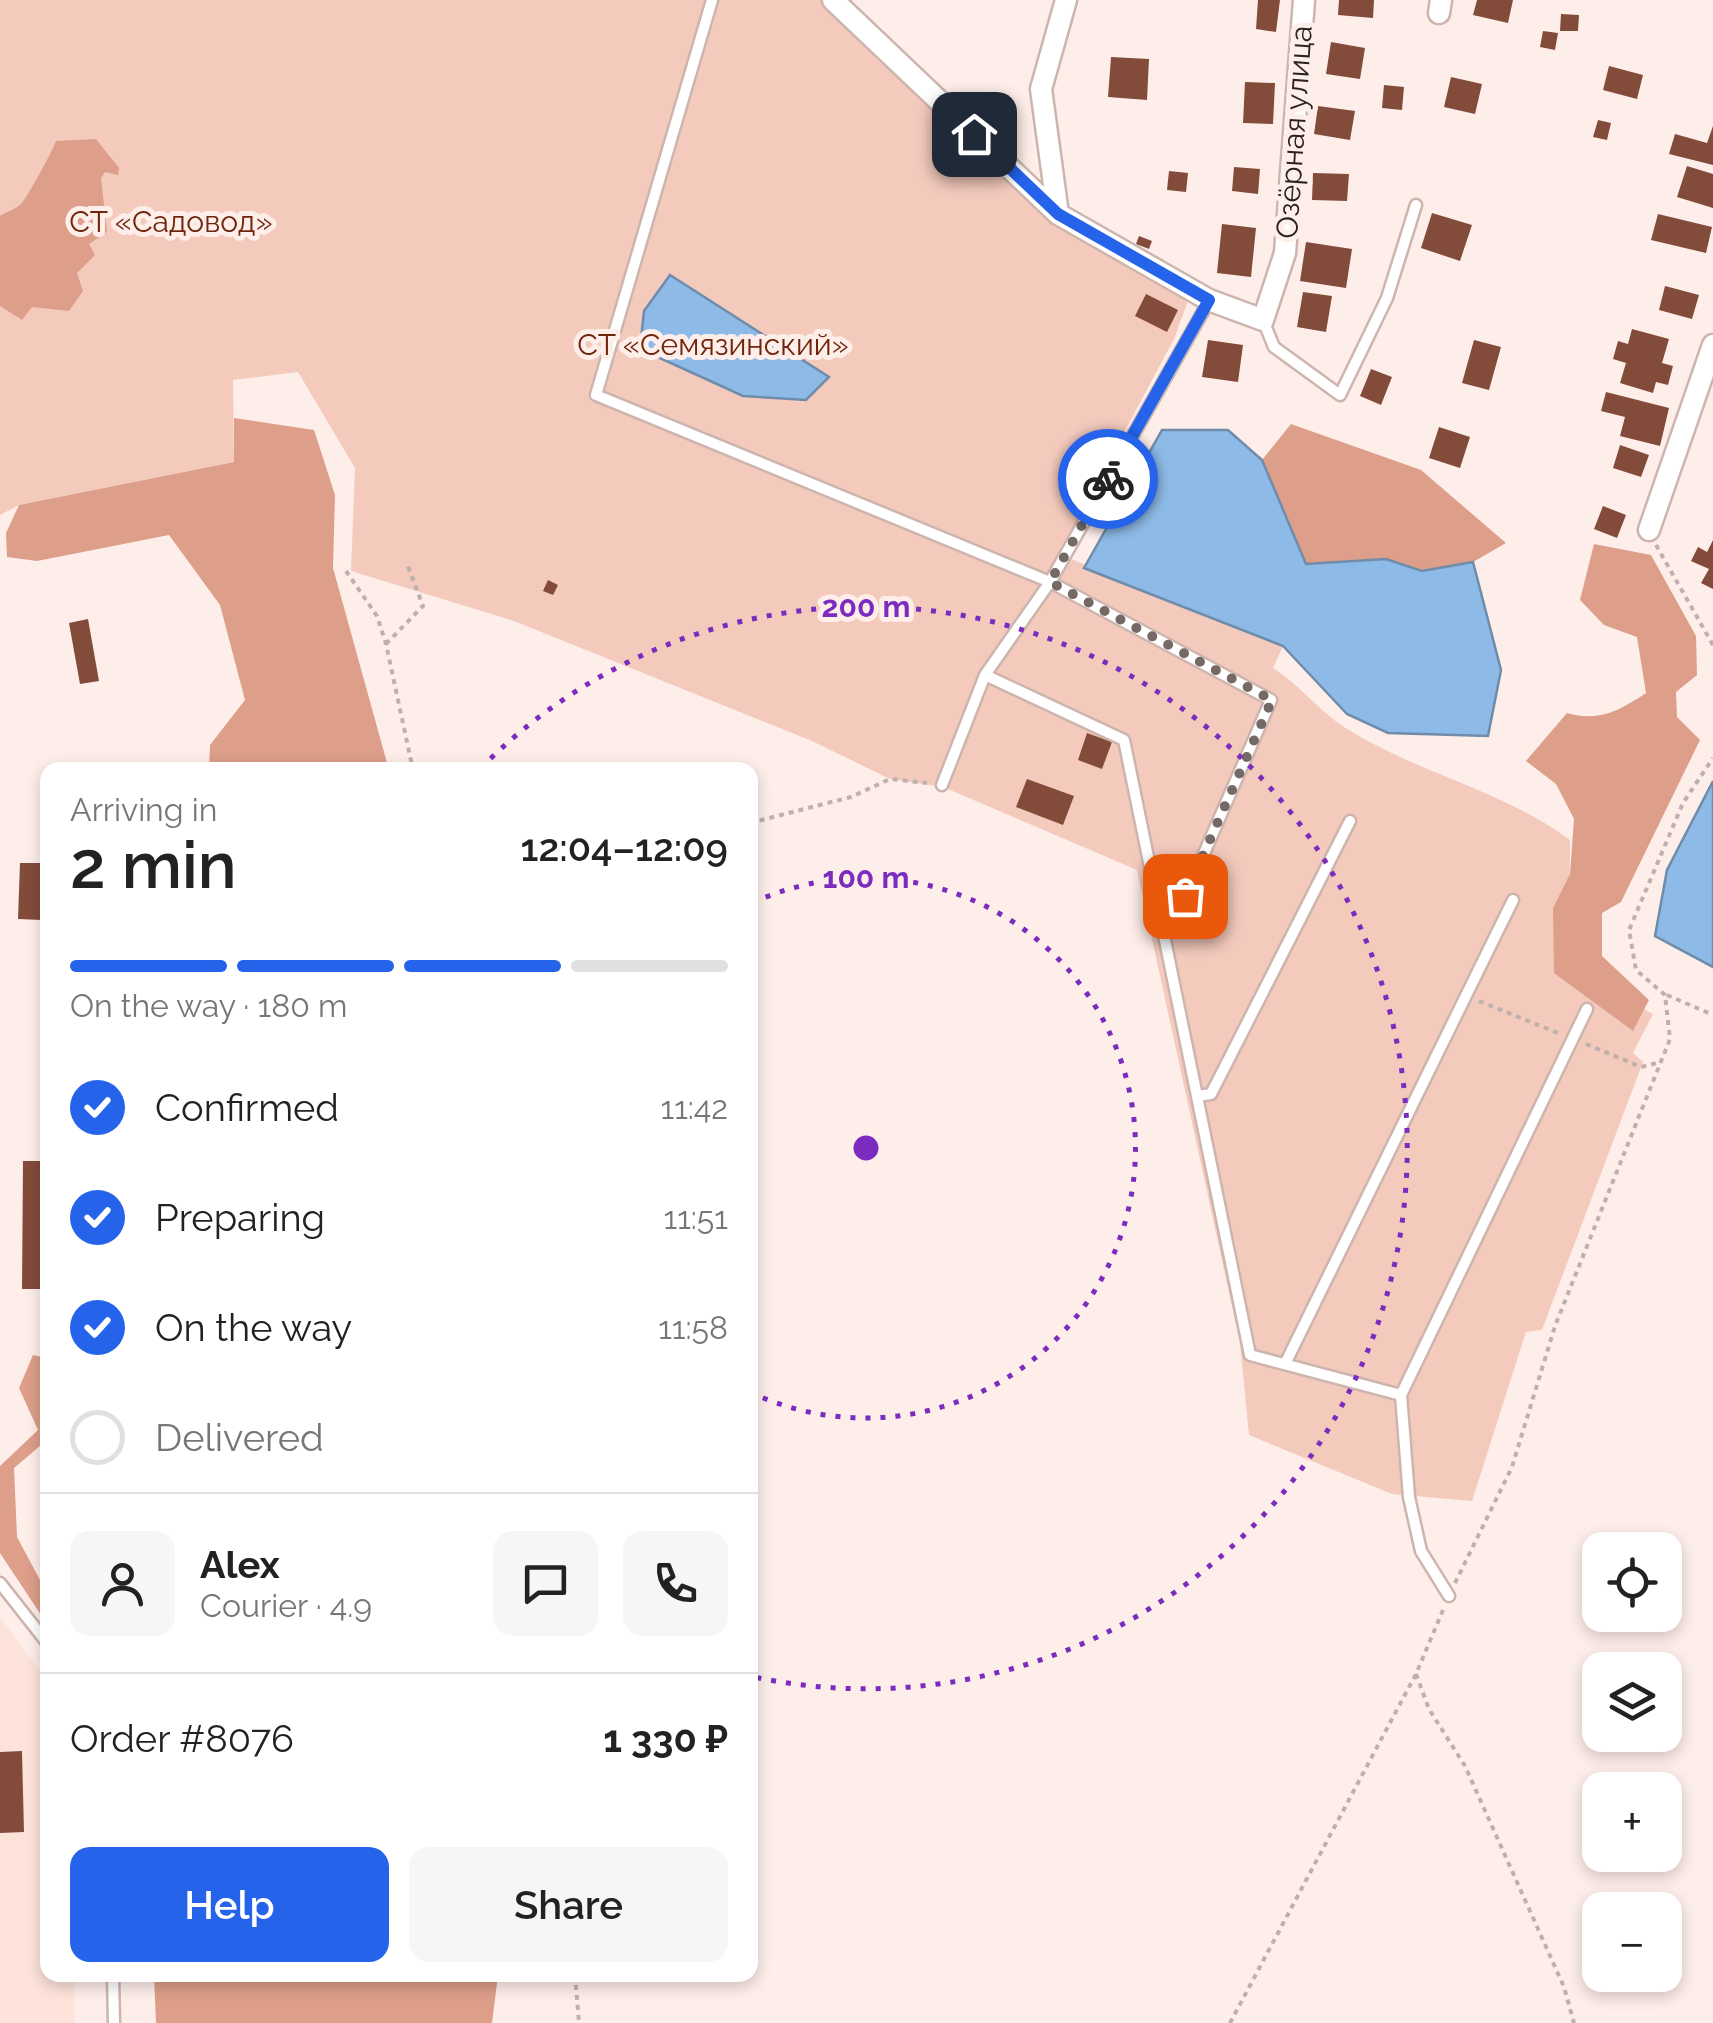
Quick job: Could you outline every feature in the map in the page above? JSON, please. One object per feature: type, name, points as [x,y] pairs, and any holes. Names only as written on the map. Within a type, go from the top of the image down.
[{"type":"street","points":[[833,0],[1058,214],[1209,300],[1263,320]]},
{"type":"street","points":[[1058,214],[1041,88],[1066,0]]},
{"type":"street","name":"Озёрная улица","points":[[1263,320],[1285,254],[1304,0]]},
{"type":"street","points":[[1649,530],[1713,344]]},
{"type":"lane","points":[[712,0],[596,395],[1050,582],[1272,700],[1185,896],[1157,903]]},
{"type":"lane","points":[[1263,320],[1274,347],[1340,395],[1387,298],[1416,205]]},
{"type":"lane","points":[[942,785],[985,675],[1050,582],[1209,300]]},
{"type":"lane","points":[[985,675],[1124,740],[1250,1355],[1401,1395]]},
{"type":"lane","points":[[1197,1096],[1211,1094],[1350,821]]},
{"type":"lane","points":[[1285,1364],[1513,900]]},
{"type":"lane","points":[[1448,1596],[1421,1551],[1409,1497],[1401,1395],[1587,1010]]},
{"type":"lane","points":[[0,1583],[40,1634]]},
{"type":"lane","points":[[113,1982],[114,2023]]},
{"type":"path","points":[[1649,530],[1690,612],[1713,645]]},
{"type":"path","points":[[386,644],[423,606],[407,564]]},
{"type":"path","points":[[346,571],[377,616],[410,762]]},
{"type":"path","points":[[1713,758],[1683,803],[1630,930],[1636,970],[1664,994],[1713,1015]]},
{"type":"path","points":[[758,821],[851,796],[890,779],[942,785]]},
{"type":"path","points":[[1230,2023],[1416,1674],[1448,1596],[1512,1467],[1555,1326],[1670,1039],[1664,994]]},
{"type":"path","points":[[1416,1674],[1428,1709],[1472,1783],[1564,1988],[1574,2023]]},
{"type":"path","points":[[576,1982],[579,2023]]},
{"type":"shaded area","points":[[96,139],[119,168],[118,175],[105,172],[101,178],[107,232],[89,244],[95,255],[77,273],[83,291],[69,311],[32,307],[22,320],[0,306],[0,216],[24,200],[56,141]]},
{"type":"shaded area","points":[[234,418],[314,430],[335,495],[333,568],[387,762],[209,762],[210,745],[245,700],[220,605],[169,535],[37,561],[7,557],[6,533],[19,505],[234,462]]},
{"type":"shaded area","points":[[1291,424],[1421,470],[1506,543],[1473,562],[1422,571],[1386,559],[1306,564],[1262,460]]},
{"type":"shaded area","points":[[1594,544],[1651,555],[1696,636],[1697,675],[1676,692],[1677,717],[1700,740],[1621,902],[1602,913],[1602,956],[1649,1000],[1633,1031],[1554,973],[1553,908],[1570,874],[1574,819],[1556,784],[1526,761],[1567,713],[1608,713],[1646,693],[1637,637],[1604,625],[1580,600]]},
{"type":"shaded area","points":[[33,1355],[40,1356],[40,1446],[14,1468],[17,1537],[40,1580],[40,1613],[0,1553],[0,1466],[38,1430],[19,1388]]},
{"type":"shaded area","points":[[0,1617],[40,1671],[40,1982],[74,1982],[75,2023],[0,2023]]},
{"type":"shaded area","points":[[154,1982],[497,1982],[492,2023],[156,2023]]},
{"type":"green space","name":"СТ «Семязинский»","points":[[0,0],[846,0],[1049,218],[1189,298],[1174,339],[1059,554],[1283,646],[1273,668],[1344,727],[1399,757],[1516,808],[1570,840],[1569,970],[1653,1014],[1633,1053],[1643,1062],[1542,1330],[1526,1332],[1472,1501],[1392,1494],[1249,1435],[1240,1343],[1137,870],[943,787],[890,779],[812,741],[514,621],[351,571],[355,468],[298,372],[233,380],[234,462],[19,505],[0,515]]},
{"type":"water","points":[[670,275],[829,377],[806,400],[743,396],[640,349],[644,311]]},
{"type":"water","points":[[1162,430],[1228,430],[1262,460],[1306,564],[1386,559],[1422,571],[1473,562],[1501,670],[1488,736],[1388,733],[1347,714],[1283,646],[1084,568]]},
{"type":"water","points":[[1713,781],[1713,967],[1655,936],[1667,870]]},
{"type":"building","points":[[1258,0],[1280,0],[1276,32],[1256,29]]},
{"type":"building","points":[[1339,0],[1374,0],[1373,18],[1338,15]]},
{"type":"building","points":[[1477,0],[1513,0],[1508,23],[1473,15]]},
{"type":"building","points":[[1561,14],[1579,15],[1578,31],[1560,31]]},
{"type":"building","points":[[1543,31],[1558,33],[1555,50],[1540,47]]},
{"type":"building","points":[[1331,42],[1365,48],[1360,79],[1326,74]]},
{"type":"building","points":[[1111,57],[1149,59],[1147,100],[1108,97]]},
{"type":"building","points":[[1609,66],[1643,75],[1637,99],[1603,90]]},
{"type":"building","points":[[1451,77],[1482,84],[1475,114],[1444,107]]},
{"type":"building","points":[[1245,82],[1275,83],[1273,124],[1243,123]]},
{"type":"building","points":[[1384,85],[1404,87],[1402,110],[1382,108]]},
{"type":"building","points":[[1318,106],[1355,111],[1350,140],[1314,134]]},
{"type":"building","points":[[1598,120],[1611,123],[1607,140],[1593,137]]},
{"type":"building","points":[[1713,126],[1713,165],[1669,154],[1675,134],[1707,143]]},
{"type":"building","points":[[1687,166],[1713,174],[1713,208],[1677,197]]},
{"type":"building","points":[[1234,167],[1260,169],[1258,194],[1232,191]]},
{"type":"building","points":[[1169,171],[1188,173],[1186,192],[1167,190]]},
{"type":"building","points":[[1313,173],[1349,174],[1347,201],[1312,200]]},
{"type":"building","points":[[1432,213],[1472,225],[1460,261],[1421,248]]},
{"type":"building","points":[[1658,214],[1712,227],[1706,253],[1651,240]]},
{"type":"building","points":[[1222,224],[1256,228],[1251,277],[1217,273]]},
{"type":"building","points":[[1139,236],[1152,241],[1149,249],[1136,244]]},
{"type":"building","points":[[1306,242],[1352,249],[1346,288],[1300,281]]},
{"type":"building","points":[[1665,286],[1699,295],[1692,319],[1659,310]]},
{"type":"building","points":[[1303,292],[1332,296],[1326,332],[1297,327]]},
{"type":"building","points":[[1146,294],[1178,310],[1167,332],[1135,316]]},
{"type":"building","points":[[1632,329],[1669,339],[1662,363],[1673,366],[1668,385],[1656,382],[1653,393],[1620,383],[1626,363],[1613,359],[1618,341],[1628,344]]},
{"type":"building","points":[[1208,340],[1243,345],[1238,382],[1202,377]]},
{"type":"building","points":[[1474,340],[1501,347],[1489,390],[1462,383]]},
{"type":"building","points":[[1371,369],[1392,377],[1381,405],[1360,396]]},
{"type":"building","points":[[1606,392],[1669,408],[1660,446],[1620,436],[1625,417],[1601,411]]},
{"type":"building","points":[[1439,427],[1470,437],[1460,468],[1429,458]]},
{"type":"building","points":[[1620,445],[1649,455],[1641,477],[1613,468]]},
{"type":"building","points":[[1603,506],[1626,515],[1617,538],[1594,529]]},
{"type":"building","points":[[1713,540],[1713,589],[1701,583],[1709,569],[1691,561],[1698,547],[1707,552]]},
{"type":"building","points":[[548,580],[558,585],[553,595],[543,591]]},
{"type":"building","points":[[88,619],[99,681],[80,684],[69,623]]},
{"type":"building","points":[[1087,733],[1112,742],[1102,769],[1078,760]]},
{"type":"building","points":[[1027,779],[1074,796],[1063,825],[1016,807]]},
{"type":"building","points":[[20,863],[40,863],[40,920],[18,919]]},
{"type":"building","points":[[23,1161],[40,1161],[40,1289],[22,1289]]},
{"type":"building","points":[[22,1751],[24,1832],[0,1833],[0,1752]]},
{"type":"way so far","points":[[1108,479],[1050,582],[1272,700],[1185,896]]},
{"type":"route","points":[[974,134],[1058,214],[1209,300],[1108,479]]},
{"type":"park label","name":"СТ «Садовод»","points":[[171,221]]}]
